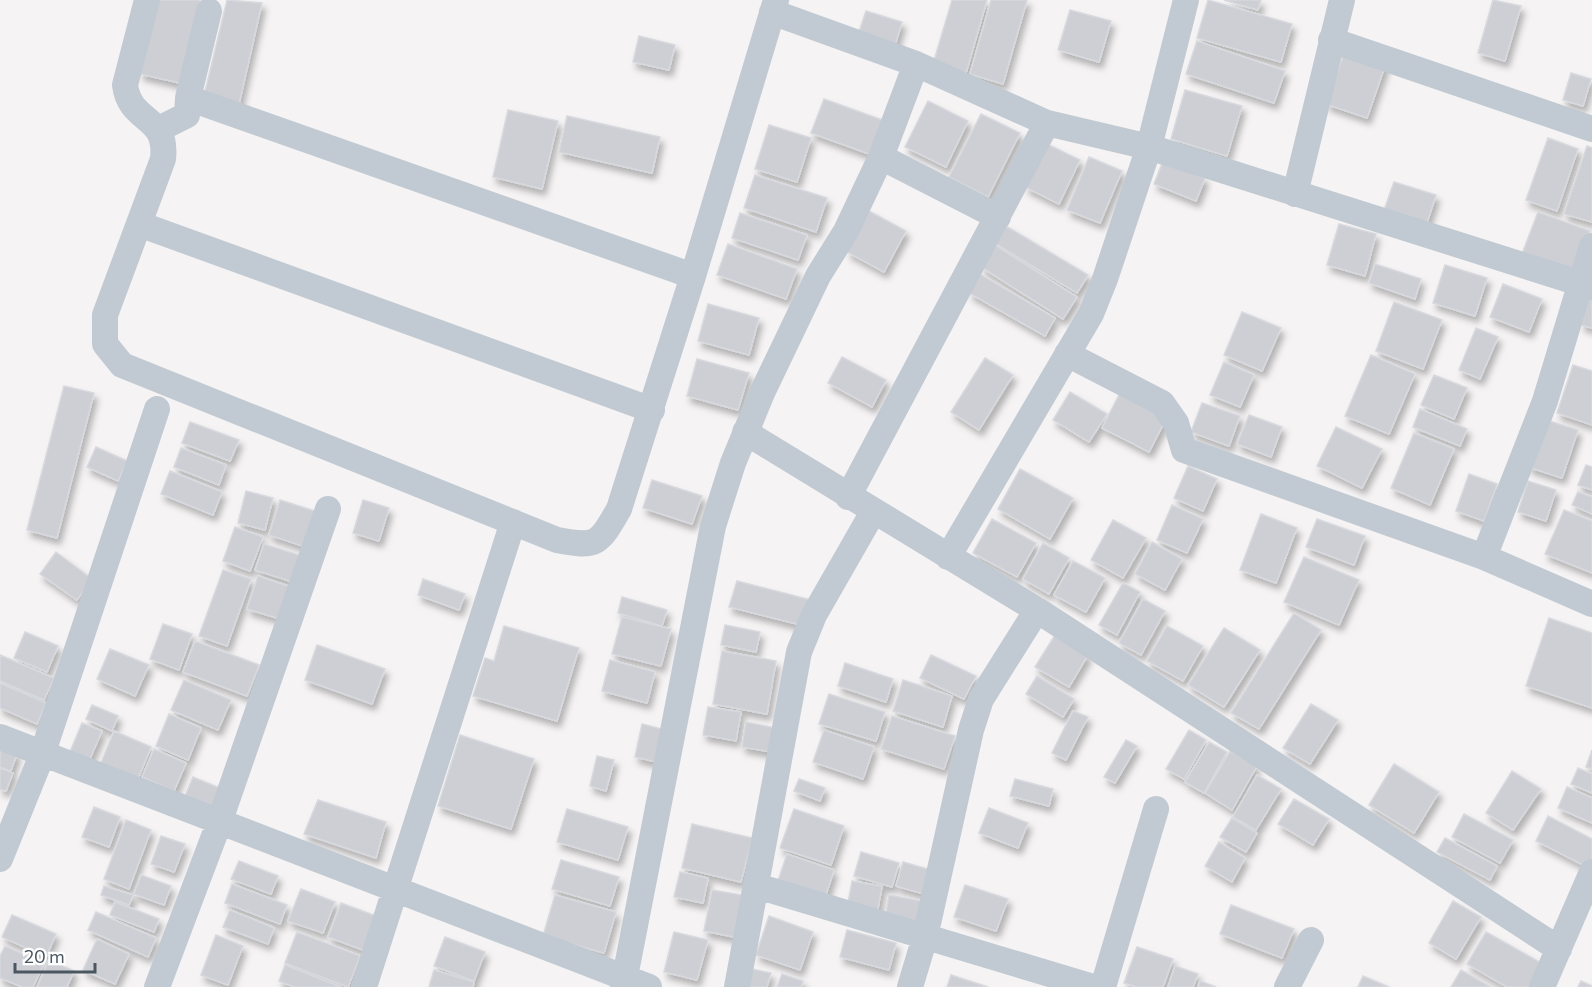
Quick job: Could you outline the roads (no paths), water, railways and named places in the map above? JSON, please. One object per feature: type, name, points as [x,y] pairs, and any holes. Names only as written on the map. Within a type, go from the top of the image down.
[{"type":"street","points":[[147,0],[125,85],[127,98],[136,111],[159,129],[165,142],[163,159],[105,315],[105,345],[122,364],[557,540],[584,545],[603,537],[619,509],[652,410],[774,6],[916,64],[1047,123],[1149,147],[1586,285]]},
{"type":"street","points":[[948,557],[1091,314],[1106,279],[1149,147],[1186,0]]},
{"type":"street","points":[[1295,194],[1342,0]]},
{"type":"street","points":[[159,129],[187,115],[188,98],[209,11]]},
{"type":"street","points":[[1331,40],[1592,129]]},
{"type":"street","points":[[623,982],[708,547],[745,432],[818,276],[846,231],[881,157],[916,64]]},
{"type":"street","points":[[188,98],[693,276]]},
{"type":"street","points":[[848,497],[1047,123]]},
{"type":"street","points":[[881,157],[998,217]]},
{"type":"street","points":[[139,224],[652,410]]},
{"type":"street","points":[[1484,557],[1586,285],[1592,246]]},
{"type":"street","points":[[1067,354],[1162,402],[1176,423],[1184,450],[1484,557],[1592,604]]},
{"type":"street","points":[[0,860],[42,755],[157,410]]},
{"type":"street","points":[[745,432],[848,497],[1037,610],[1559,949]]},
{"type":"street","points":[[157,987],[219,823],[328,509]]},
{"type":"street","points":[[737,987],[799,652],[814,615],[873,512]]},
{"type":"street","points":[[363,987],[513,522]]},
{"type":"street","points":[[910,987],[925,936],[970,730],[981,699],[1037,610]]},
{"type":"street","points":[[0,737],[395,890],[623,982],[649,987]]},
{"type":"street","points":[[1103,987],[1156,809]]},
{"type":"street","points":[[1542,987],[1592,873]]},
{"type":"street","points":[[757,886],[1093,987]]},
{"type":"street","points":[[1287,987],[1311,940]]}]
